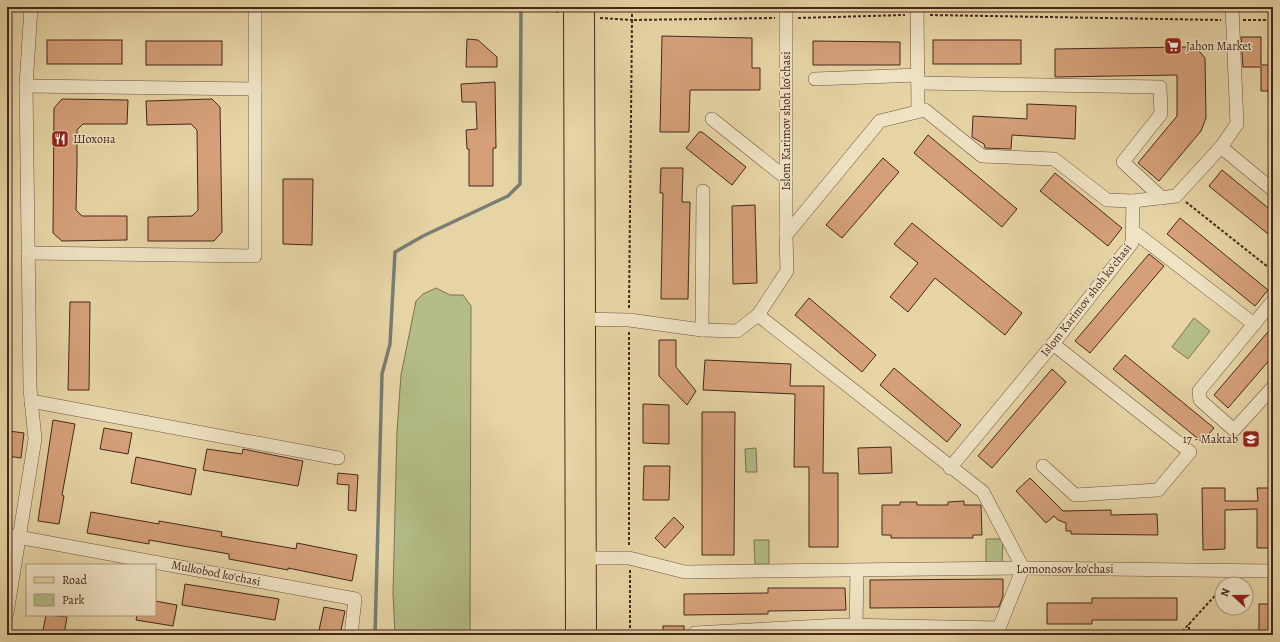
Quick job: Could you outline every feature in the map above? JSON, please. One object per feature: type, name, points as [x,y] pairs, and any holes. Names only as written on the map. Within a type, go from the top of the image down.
[{"type":"main road","points":[[572,7],[580,319],[581,558],[588,635]]},
{"type":"main road","points":[[580,319],[586,7]]},
{"type":"main road","points":[[574,635],[581,558]]},
{"type":"street","points":[[7,613],[21,537],[36,439],[31,401],[26,86],[31,7]]},
{"type":"street","points":[[28,253],[255,256],[255,7]]},
{"type":"street","name":"Islom Karimov shoh ko'chasi","points":[[580,319],[629,320],[702,330],[737,331],[758,314],[787,271],[786,7]]},
{"type":"street","points":[[918,7],[918,111]]},
{"type":"street","points":[[786,235],[880,121],[925,110],[982,156],[1054,159],[1107,200],[1133,201],[1176,196],[1221,147],[1236,124],[1232,7]]},
{"type":"street","points":[[815,79],[918,79],[1160,87],[1161,114],[1123,162],[1162,198]]},
{"type":"street","points":[[26,86],[255,89]]},
{"type":"street","points":[[712,119],[786,178]]},
{"type":"street","points":[[1221,147],[1273,190]]},
{"type":"street","points":[[702,330],[703,190]]},
{"type":"street","name":"Islom Karimov shoh ko'chasi","points":[[950,468],[1052,344],[1132,243],[1133,201]]},
{"type":"street","points":[[1132,230],[1254,324]]},
{"type":"street","points":[[1273,300],[1199,391],[1200,400],[1234,430],[1273,387]]},
{"type":"street","points":[[695,635],[695,633],[841,630],[856,625],[908,630],[999,631],[1023,568],[982,492],[758,314]]},
{"type":"street","points":[[1043,466],[1075,495],[1158,490],[1190,452],[1052,344]]},
{"type":"street","points":[[31,401],[338,458]]},
{"type":"street","name":"Mulkobod ko'chasi","points":[[7,534],[355,599],[351,635]]},
{"type":"street","name":"Lomonosov ko'chasi","points":[[581,558],[630,558],[685,572],[1023,568],[1273,571]]},
{"type":"street","points":[[856,571],[856,625]]},
{"type":"path","points":[[1176,196],[1273,271]]},
{"type":"path","points":[[1179,635],[1222,588],[1222,570]]},
{"type":"path","points":[[1189,624],[1189,635]]},
{"type":"green space","points":[[436,288],[450,295],[463,295],[471,306],[470,635],[395,635],[393,594],[397,431],[401,375],[416,301],[423,294]]},
{"type":"green space","points":[[1194,318],[1210,331],[1188,359],[1172,347]]},
{"type":"green space","points":[[756,448],[757,472],[746,472],[745,449]]},
{"type":"green space","points":[[986,539],[1003,539],[1002,564],[986,564]]},
{"type":"green space","points":[[754,540],[769,540],[769,564],[755,564]]},
{"type":"building","points":[[662,36],[752,38],[752,68],[760,68],[760,90],[690,90],[689,132],[660,132]]},
{"type":"building","points":[[1241,37],[1261,37],[1261,65],[1273,65],[1273,91],[1261,91],[1261,67],[1243,67]]},
{"type":"building","points":[[467,39],[478,40],[497,57],[497,67],[466,67]]},
{"type":"building","points":[[47,40],[122,40],[122,64],[47,64]]},
{"type":"building","points":[[933,40],[1021,40],[1021,64],[933,64]]},
{"type":"building","points":[[146,41],[222,41],[222,65],[146,65]]},
{"type":"building","points":[[813,41],[900,42],[900,65],[813,65]]},
{"type":"building","points":[[1186,47],[1199,51],[1205,58],[1206,118],[1201,131],[1159,181],[1138,163],[1177,116],[1177,75],[1055,77],[1055,49]]},
{"type":"building","points":[[495,82],[496,148],[493,148],[493,186],[469,186],[469,149],[467,149],[466,130],[477,129],[476,102],[462,102],[461,84]]},
{"type":"building","points":[[62,99],[128,100],[127,124],[83,124],[77,130],[76,210],[82,216],[127,216],[127,240],[62,241],[53,233],[54,108]]},
{"type":"building","points":[[212,99],[220,107],[222,232],[214,241],[148,241],[148,217],[192,216],[198,210],[197,130],[191,124],[147,125],[146,101]]},
{"type":"building","points":[[1027,104],[1076,106],[1075,139],[1012,135],[1011,149],[985,148],[984,144],[972,137],[973,116],[1027,119]]},
{"type":"building","points":[[699,132],[702,132],[746,167],[732,185],[686,148]]},
{"type":"building","points":[[928,135],[1017,209],[1002,227],[914,153]]},
{"type":"building","points":[[883,158],[899,172],[842,238],[826,225]]},
{"type":"building","points":[[661,168],[683,168],[682,202],[690,202],[688,299],[661,299],[663,193],[660,193]]},
{"type":"building","points":[[1222,170],[1273,212],[1273,238],[1209,186]]},
{"type":"building","points":[[1055,173],[1122,228],[1108,246],[1040,191]]},
{"type":"building","points":[[283,179],[313,179],[312,245],[283,244]]},
{"type":"building","points":[[755,205],[757,283],[733,284],[732,206]]},
{"type":"building","points":[[1180,218],[1268,290],[1255,306],[1167,234]]},
{"type":"building","points":[[912,223],[1022,313],[1005,335],[935,278],[908,312],[890,297],[918,263],[894,244]]},
{"type":"building","points":[[1149,254],[1164,266],[1090,353],[1075,341]]},
{"type":"building","points":[[809,298],[876,355],[862,372],[795,315]]},
{"type":"building","points":[[70,302],[90,302],[89,390],[68,390]]},
{"type":"building","points":[[1273,326],[1273,356],[1228,408],[1214,395]]},
{"type":"building","points":[[659,340],[676,340],[676,367],[696,391],[687,405],[659,376]]},
{"type":"building","points":[[1125,355],[1214,428],[1202,442],[1113,369]]},
{"type":"building","points":[[705,360],[791,364],[790,386],[824,386],[823,473],[838,473],[838,547],[809,547],[809,467],[794,467],[795,394],[703,390]]},
{"type":"building","points":[[894,368],[961,425],[947,442],[880,385]]},
{"type":"building","points":[[1052,369],[1066,382],[992,468],[978,456]]},
{"type":"building","points":[[643,404],[669,405],[669,444],[643,443]]},
{"type":"building","points":[[702,412],[735,412],[734,555],[702,555]]},
{"type":"building","points":[[53,420],[75,424],[62,495],[64,496],[59,524],[38,521]]},
{"type":"building","points":[[104,428],[132,433],[128,454],[100,449]]},
{"type":"building","points":[[9,431],[24,433],[21,458],[7,456]]},
{"type":"building","points":[[891,447],[892,473],[859,474],[858,448]]},
{"type":"building","points":[[207,449],[242,454],[243,449],[303,461],[298,486],[203,470]]},
{"type":"building","points":[[136,457],[196,469],[191,495],[131,483]]},
{"type":"building","points":[[644,466],[670,466],[669,500],[643,500]]},
{"type":"building","points":[[338,473],[358,475],[356,511],[348,510],[349,485],[337,484]]},
{"type":"building","points":[[1030,478],[1063,511],[1111,510],[1111,515],[1157,514],[1158,535],[1071,534],[1071,531],[1066,531],[1066,523],[1058,520],[1054,516],[1046,523],[1016,491]]},
{"type":"building","points":[[1202,488],[1225,488],[1225,501],[1258,501],[1257,488],[1273,488],[1273,548],[1257,548],[1257,509],[1225,510],[1225,549],[1203,550]]},
{"type":"building","points":[[964,501],[964,505],[981,505],[982,535],[973,535],[973,538],[891,538],[891,535],[882,535],[882,505],[900,505],[900,502],[917,502],[917,505],[948,505],[948,502]]},
{"type":"building","points":[[91,512],[159,524],[159,521],[222,532],[221,536],[296,549],[297,543],[357,555],[352,581],[288,568],[288,570],[229,559],[229,554],[149,540],[149,544],[87,533]]},
{"type":"building","points":[[674,517],[684,527],[665,548],[655,538]]},
{"type":"building","points":[[1003,579],[1003,596],[999,607],[870,608],[870,580]]},
{"type":"building","points":[[185,584],[279,599],[275,620],[182,605]]},
{"type":"building","points":[[768,588],[845,588],[846,610],[768,611],[768,614],[684,615],[684,594],[768,593]]},
{"type":"building","points":[[1092,598],[1177,598],[1177,620],[1092,620],[1092,624],[1047,624],[1047,603],[1092,603]]},
{"type":"building","points":[[156,601],[177,605],[173,626],[136,620],[137,616],[156,616]]},
{"type":"building","points":[[1259,604],[1273,604],[1273,635],[1259,635]]},
{"type":"building","points":[[324,607],[345,611],[340,635],[318,635]]},
{"type":"building","points":[[46,616],[67,617],[64,635],[42,635]]},
{"type":"building","points":[[663,626],[684,626],[684,635],[663,635]]},
{"type":"waterway","points":[[375,635],[382,374],[390,344],[395,252],[423,236],[508,196],[520,184],[521,7]]},
{"type":"place","name":"Jahon Market","points":[[1173,46]]},
{"type":"place","name":"Шохона","points":[[60,139]]},
{"type":"place","name":"17 - Maktab","points":[[1251,439]]}]
